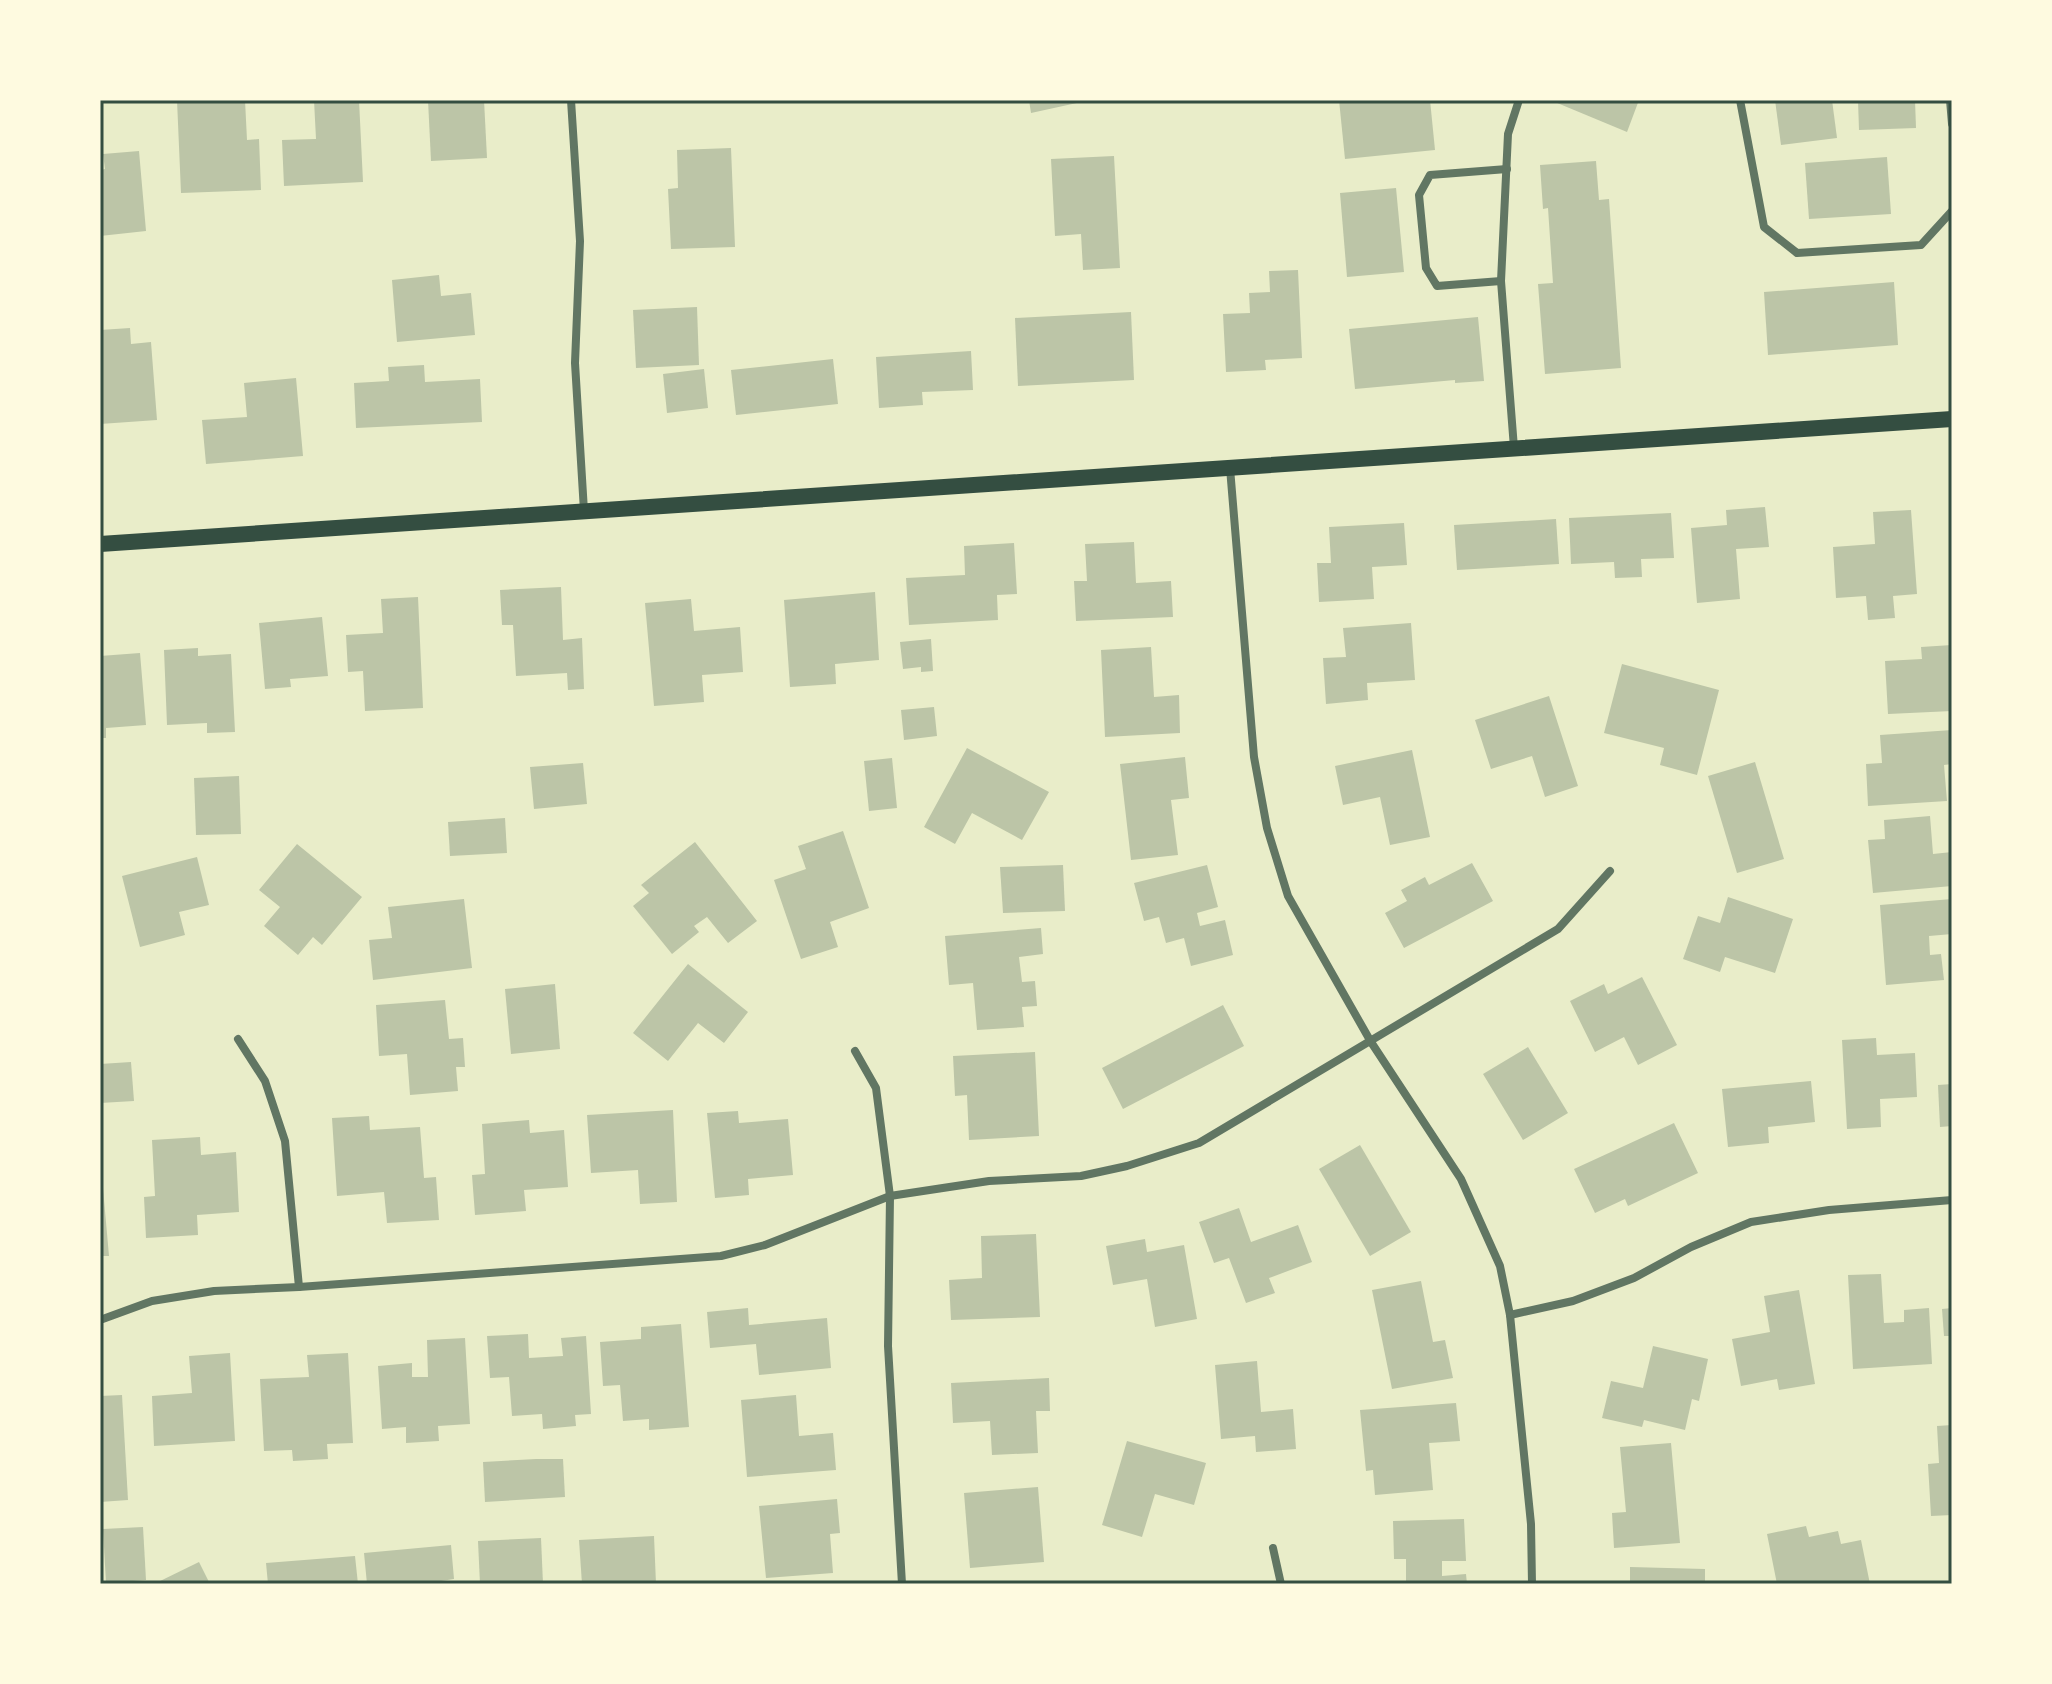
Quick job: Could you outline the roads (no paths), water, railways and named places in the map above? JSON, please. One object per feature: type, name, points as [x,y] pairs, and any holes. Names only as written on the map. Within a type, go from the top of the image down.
[{"type":"main road","points":[[100,544],[1952,419]]},
{"type":"street","points":[[571,100],[580,220],[575,363],[584,511]]},
{"type":"street","points":[[1514,448],[1501,281],[1508,134],[1519,100]]},
{"type":"street","points":[[1740,100],[1764,227],[1797,253],[1921,245],[1952,211]]},
{"type":"street","points":[[1950,100],[1952,124]]},
{"type":"street","points":[[1501,281],[1437,286],[1426,268],[1419,195],[1430,175],[1507,169]]},
{"type":"street","points":[[1230,467],[1254,757],[1267,828],[1288,896],[1371,1042],[1461,1179],[1500,1266],[1510,1315],[1531,1524],[1532,1584]]},
{"type":"street","points":[[100,1320],[152,1301],[214,1291],[721,1256],[765,1245],[890,1196],[989,1181],[1081,1176],[1127,1166],[1199,1143],[1558,929],[1610,871]]},
{"type":"street","points":[[238,1039],[265,1081],[285,1141],[299,1287]]},
{"type":"street","points":[[855,1051],[876,1088],[890,1196],[888,1346],[902,1584]]},
{"type":"street","points":[[1510,1315],[1573,1301],[1634,1278],[1691,1247],[1751,1222],[1829,1210],[1952,1200]]},
{"type":"street","points":[[1273,1548],[1281,1584]]}]
